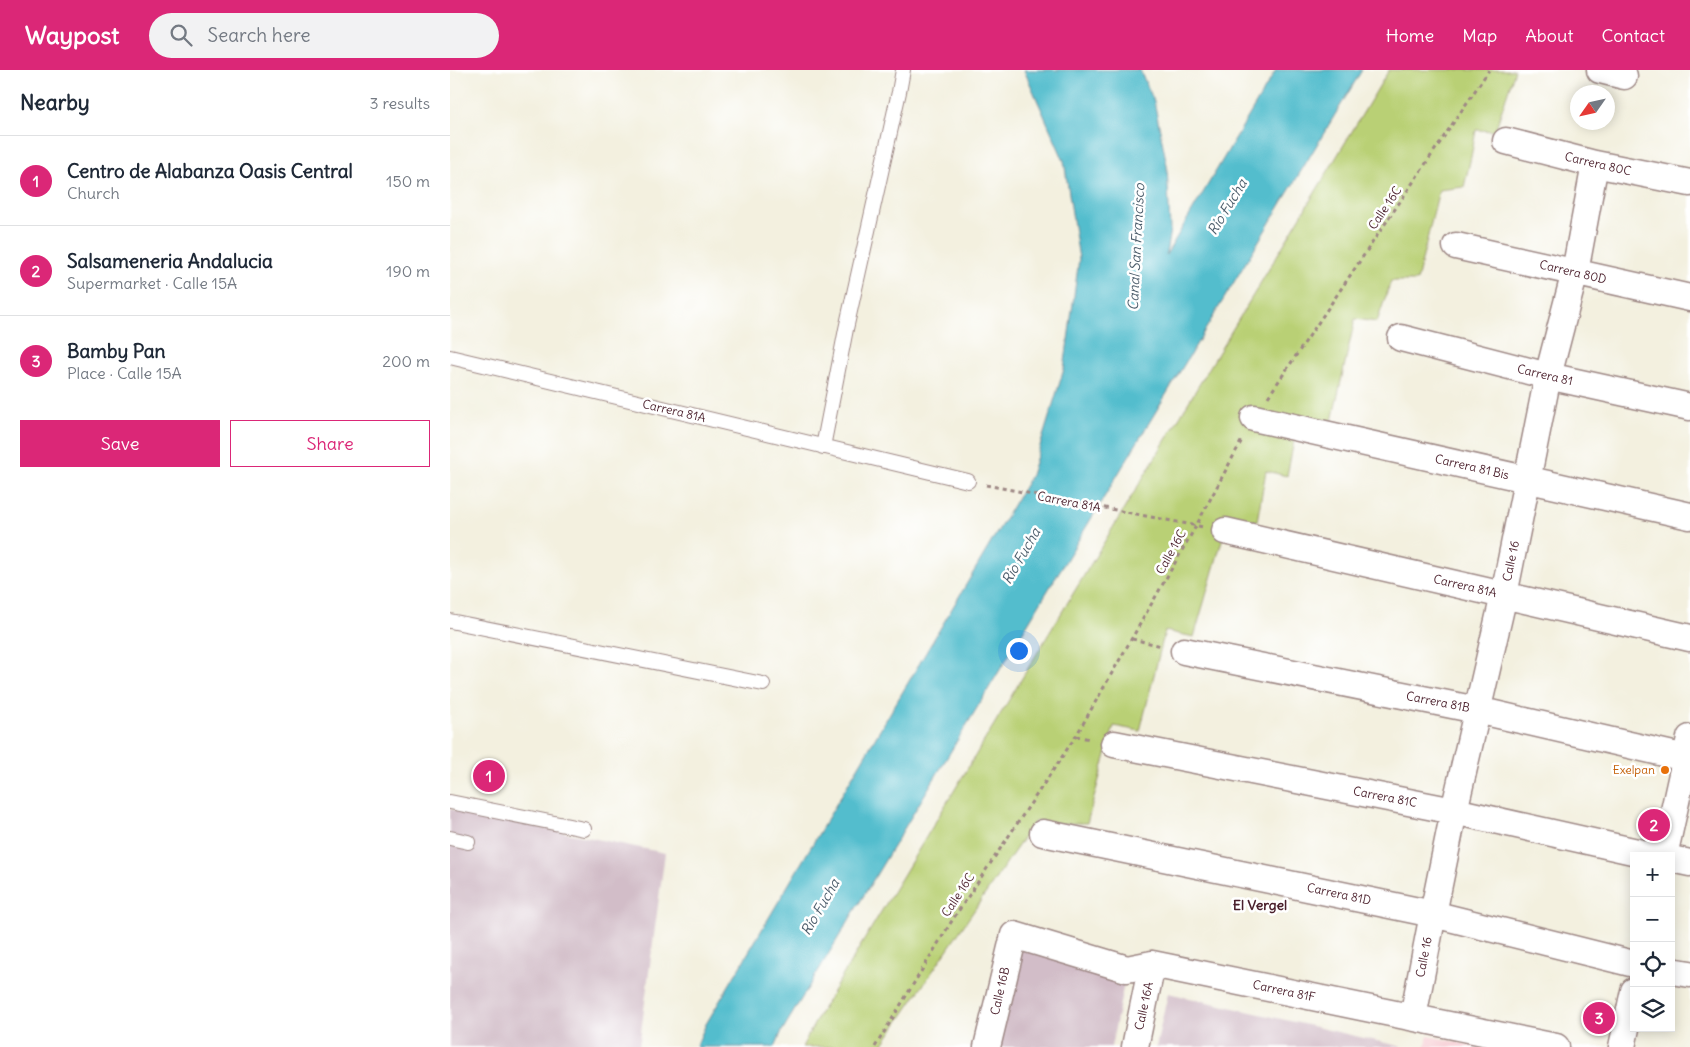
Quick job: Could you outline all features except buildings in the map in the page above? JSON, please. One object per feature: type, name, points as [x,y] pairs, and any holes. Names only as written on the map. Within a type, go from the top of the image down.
[{"type":"street","name":"Carrera 80C","points":[[1506,141],[1596,164],[1690,183]]},
{"type":"street","name":"Calle 16","points":[[1413,1017],[1454,811],[1504,595],[1548,376],[1575,272],[1596,164]]},
{"type":"street","name":"Carrera 80D","points":[[1456,246],[1690,298]]},
{"type":"street","name":"Carrera 81","points":[[1401,338],[1548,376],[1690,407]]},
{"type":"street","name":"Carrera 81 Bis","points":[[1254,418],[1690,516]]},
{"type":"street","name":"Carrera 81A","points":[[1226,531],[1690,638]]},
{"type":"street","name":"Carrera 81B","points":[[1184,651],[1689,752]]},
{"type":"street","name":"Carrera 81C","points":[[1114,744],[1454,811],[1637,852]]},
{"type":"street","points":[[1665,852],[1689,752]]},
{"type":"street","name":"Carrera 81D","points":[[1043,833],[1433,914],[1630,963]]},
{"type":"street","points":[[1675,860],[1690,864]]},
{"type":"street","name":"Carrera 81F","points":[[1014,935],[1127,969],[1152,964],[1556,1047]]},
{"type":"street","name":"Calle 16B","points":[[987,1047],[1014,935]]},
{"type":"street","name":"Calle 16A","points":[[1135,1047],[1152,964]]},
{"type":"street","points":[[1675,972],[1690,974]]},
{"type":"street","points":[[1622,1047],[1630,1010]]},
{"type":"lane","points":[[823,446],[846,329],[899,92],[902,70]]},
{"type":"lane","name":"Carrera 81A","points":[[450,357],[968,481]]},
{"type":"lane","points":[[450,621],[764,684]]},
{"type":"lane","points":[[450,802],[584,829]]},
{"type":"lane","points":[[450,838],[468,842]]},
{"type":"path","name":"Calle 16C","points":[[875,1047],[953,919],[1076,736],[1196,526],[1254,418],[1489,70]]},
{"type":"path","name":"Carrera 81A","points":[[968,481],[1152,519],[1226,531]]},
{"type":"shaded area","points":[[450,809],[665,853],[639,1047],[450,1047]]},
{"type":"shaded area","points":[[1017,946],[1127,969],[1111,1047],[997,1047]]},
{"type":"shaded area","points":[[1168,993],[1403,1047],[1156,1047]]},
{"type":"shaded area","points":[[1428,1036],[1482,1047],[1425,1047]]},
{"type":"green space","points":[[1389,70],[1515,70],[1495,131],[1476,130],[1464,187],[1439,190],[1417,281],[1391,281],[1377,322],[1355,319],[1332,421],[1299,416],[1287,476],[1266,471],[1257,521],[1229,516],[1194,637],[1165,631],[1140,731],[1114,726],[1087,823],[1046,824],[1035,821],[881,1047],[802,1047],[820,1013]]},
{"type":"water","points":[[1024,70],[1140,70],[1154,101],[1167,165],[1170,229],[1166,255],[1276,70],[1362,70],[782,1031],[775,1047],[696,1047],[706,1024],[1031,475],[1064,369],[1079,259],[1064,161]]},
{"type":"place","name":"Exelpan","points":[[1665,770]]},
{"type":"place","name":"Centro de Alabanza Oasis Central","points":[[489,776]]},
{"type":"place","name":"Salsameneria Andalucia","points":[[1654,825]]},
{"type":"place","name":"Bamby Pan","points":[[1599,1018]]},
{"type":"district","name":"El Vergel","points":[[1260,905]]},
{"type":"water label","name":"Río Fucha","points":[[1227,207]]},
{"type":"water label","name":"Canal San Francisco","points":[[1136,247]]},
{"type":"water label","name":"Río Fucha","points":[[1021,556]]},
{"type":"water label","name":"Río Fucha","points":[[820,907]]}]
